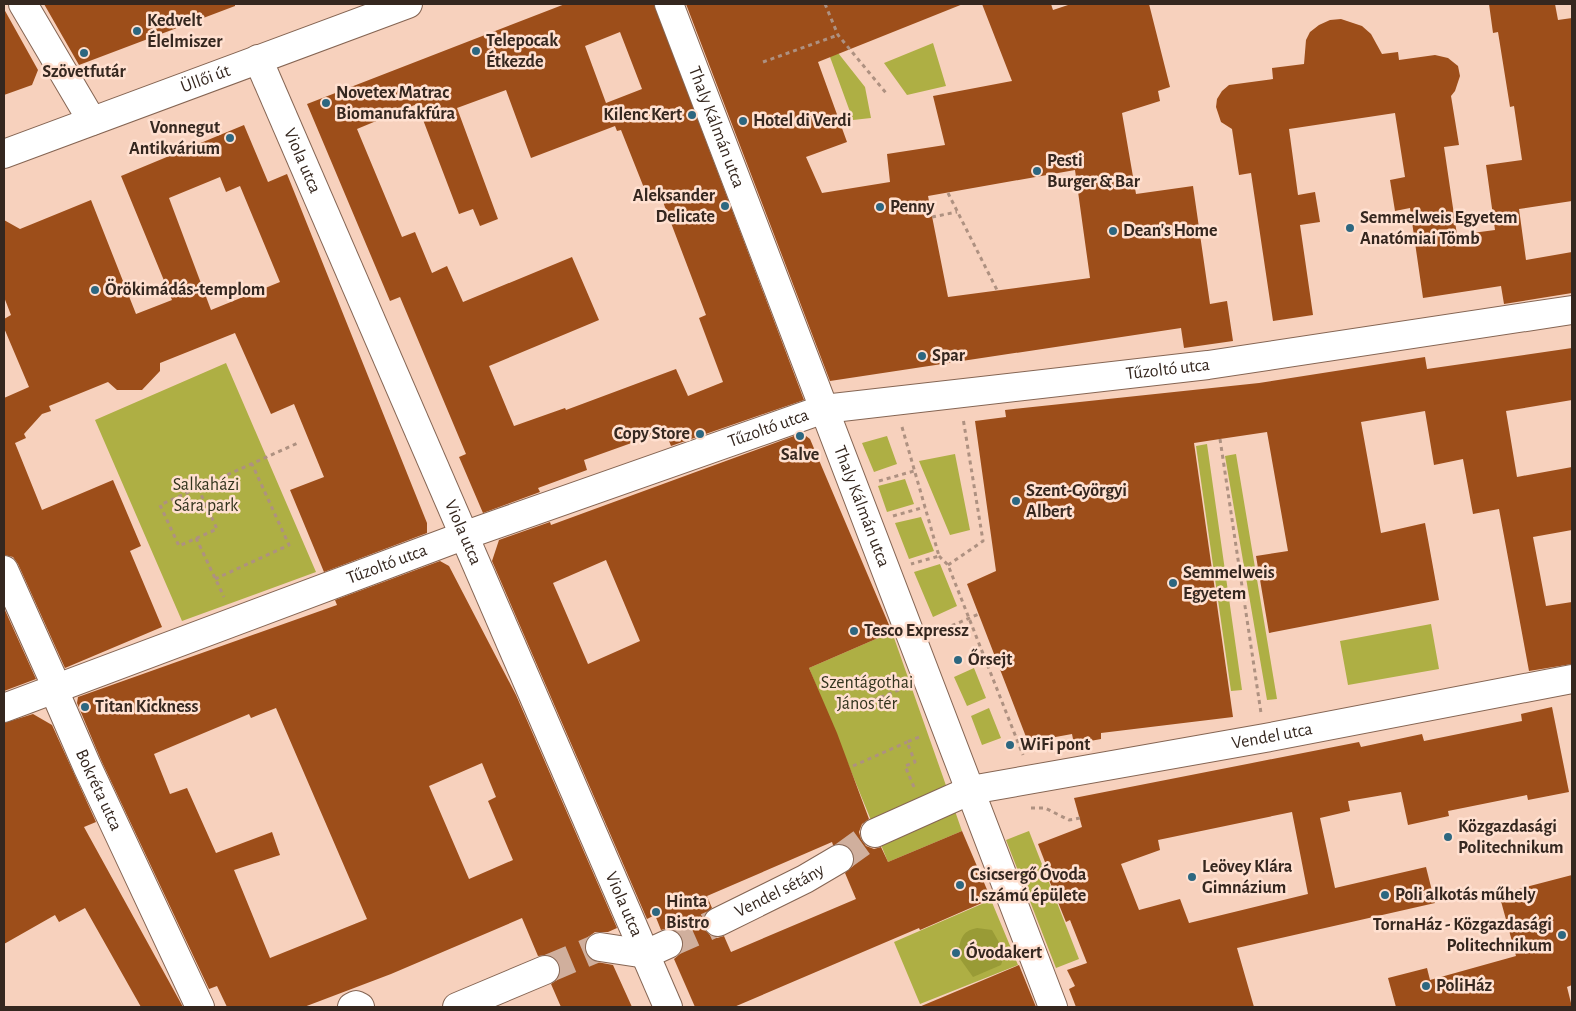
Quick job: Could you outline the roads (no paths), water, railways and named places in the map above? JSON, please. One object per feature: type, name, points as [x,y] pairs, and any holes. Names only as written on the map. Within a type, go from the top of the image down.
[{"type":"street","points":[[23,4],[92,121]]},
{"type":"street","name":"Üllői út","points":[[4,154],[408,4]]},
{"type":"street","name":"Thaly Kálmán utca","points":[[669,4],[1053,1007]]},
{"type":"street","name":"Viola utca","points":[[258,60],[463,536],[657,949],[668,1007]]},
{"type":"street","name":"Tűzoltó utca","points":[[4,708],[463,536],[824,409],[1208,365],[1572,310]]},
{"type":"street","name":"Bokréta utca","points":[[4,570],[52,677],[54,690],[87,766],[200,1007]]},
{"type":"street","name":"Vendel utca","points":[[971,790],[1265,738],[1572,679]]},
{"type":"street","points":[[875,834],[971,790]]},
{"type":"street","name":"Vendel sétány","points":[[718,922],[805,879],[839,859]]},
{"type":"street","points":[[600,947],[657,949]]},
{"type":"street","points":[[457,1007],[545,970]]},
{"type":"street","points":[[352,1007],[360,1007]]},
{"type":"tunnel","points":[[839,859],[875,833]]},
{"type":"tunnel","points":[[668,944],[718,922]]},
{"type":"tunnel","points":[[545,970],[600,947]]},
{"type":"place","name":"Kedvelt Élelmiszer","points":[[137,31]]},
{"type":"place","name":"Telepocak Étkezde","points":[[476,51]]},
{"type":"place","name":"Szövetfutár","points":[[84,53]]},
{"type":"place","name":"Novetex Matrac Biomanufakfúra","points":[[326,103]]},
{"type":"place","name":"Kilenc Kert","points":[[692,115]]},
{"type":"place","name":"Hotel di Verdi","points":[[743,121]]},
{"type":"place","name":"Vonnegut Antikvárium","points":[[230,138]]},
{"type":"place","name":"Pesti Burger & Bar","points":[[1037,171]]},
{"type":"place","name":"Aleksander Delicate","points":[[725,206]]},
{"type":"place","name":"Penny","points":[[880,207]]},
{"type":"place","name":"Semmelweis Egyetem Anatómiai Tömb","points":[[1350,228]]},
{"type":"place","name":"Dean's Home","points":[[1113,231]]},
{"type":"place","name":"Örökimádás-templom","points":[[95,290]]},
{"type":"place","name":"Spar","points":[[922,356]]},
{"type":"place","name":"Copy Store","points":[[700,434]]},
{"type":"place","name":"Salve","points":[[800,436]]},
{"type":"place","name":"Szent-Györgyi Albert","points":[[1016,501]]},
{"type":"place","name":"Semmelweis Egyetem","points":[[1173,583]]},
{"type":"place","name":"Tesco Expressz","points":[[854,631]]},
{"type":"place","name":"Őrsejt","points":[[958,660]]},
{"type":"place","name":"Titan Kickness","points":[[85,707]]},
{"type":"place","name":"WiFi pont","points":[[1010,745]]},
{"type":"place","name":"Közgazdasági Politechnikum","points":[[1448,837]]},
{"type":"place","name":"Leövey Klára Gimnázium","points":[[1192,877]]},
{"type":"place","name":"Csicsergő Óvoda I. számú épülete","points":[[960,885]]},
{"type":"place","name":"Poli alkotás műhely","points":[[1385,895]]},
{"type":"place","name":"Hinta Bistro","points":[[656,912]]},
{"type":"place","name":"TornaHáz - Közgazdasági Politechnikum","points":[[1562,935]]},
{"type":"place","name":"Óvodakert","points":[[956,953]]},
{"type":"place","name":"PoliHáz","points":[[1426,986]]},
{"type":"park label","name":"Salkaházi Sára park","points":[[206,495]]},
{"type":"park label","name":"Szentágothai János tér","points":[[867,693]]}]
